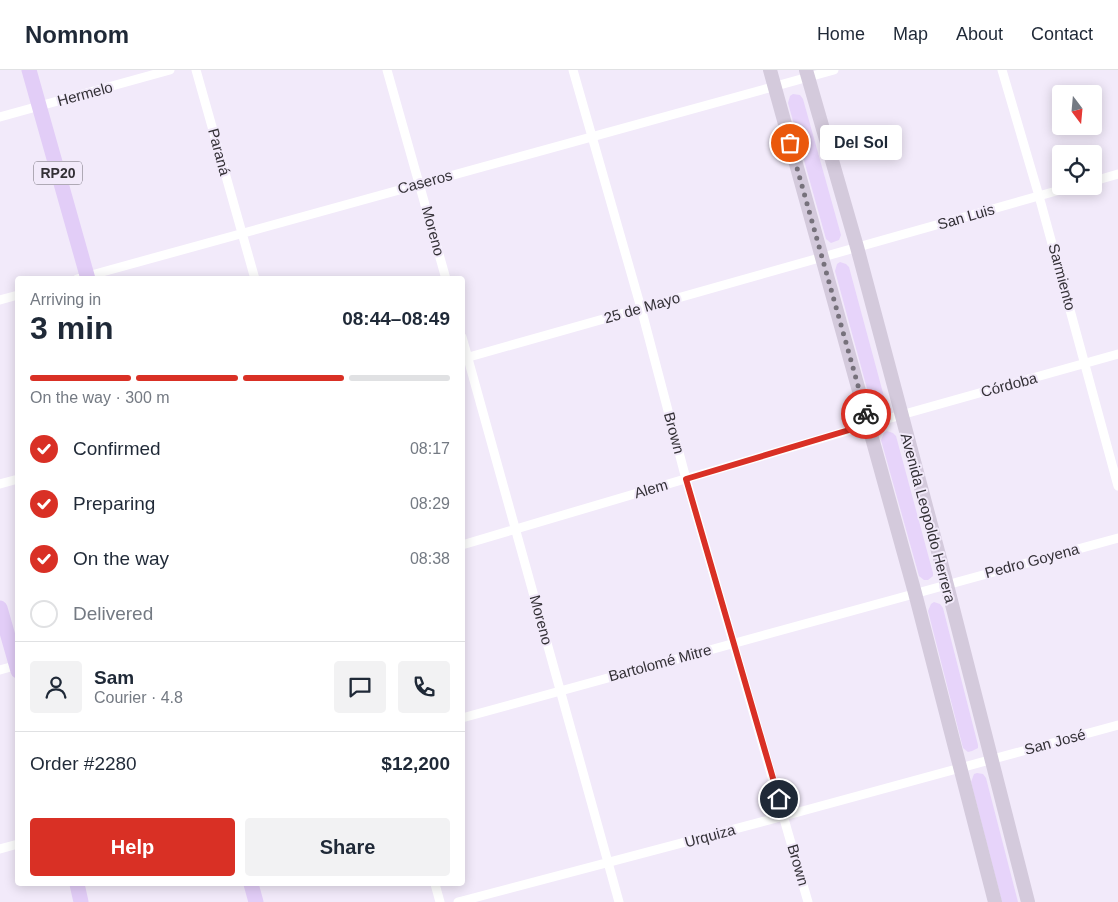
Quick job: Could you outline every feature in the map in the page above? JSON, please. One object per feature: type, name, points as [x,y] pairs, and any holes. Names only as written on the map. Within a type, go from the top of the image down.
[{"type":"main road","name":"RP20","points":[[29,70],[83,276]]},
{"type":"main road","points":[[0,608],[15,660]]},
{"type":"main road","points":[[77,886],[81,902]]},
{"type":"main road","points":[[252,886],[256,902]]},
{"type":"street","name":"Hermelo","points":[[0,117],[170,70]]},
{"type":"street","name":"Paraná","points":[[196,70],[254,276]]},
{"type":"street","name":"Moreno","points":[[387,70],[445,276]]},
{"type":"street","name":"Brown","points":[[573,70],[642,308],[686,479],[808,902]]},
{"type":"street","points":[[770,70],[915,593],[995,902]]},
{"type":"street","name":"Caseros","points":[[91,276],[774,86],[807,73],[834,70]]},
{"type":"street","name":"Sarmiento","points":[[1002,70],[1039,196],[1118,486]]},
{"type":"street","name":"Avenida Leopoldo Herrera","points":[[807,73],[857,248],[947,585],[1028,902]]},
{"type":"street","points":[[1102,179],[1118,174]]},
{"type":"street","name":"San Luis","points":[[822,256],[857,248],[1052,192]]},
{"type":"street","name":"25 de Mayo","points":[[465,358],[822,256]]},
{"type":"street","points":[[0,300],[15,296]]},
{"type":"street","name":"Córdoba","points":[[869,424],[1118,354]]},
{"type":"street","name":"Moreno","points":[[465,358],[516,529],[618,902]]},
{"type":"street","name":"Alem","points":[[465,544],[869,424]]},
{"type":"street","points":[[0,484],[15,480]]},
{"type":"street","name":"Pedro Goyena","points":[[915,593],[1118,538]]},
{"type":"street","name":"Bartolomé Mitre","points":[[465,717],[915,593]]},
{"type":"street","points":[[0,670],[15,667]]},
{"type":"street","name":"San José","points":[[961,768],[1118,725]]},
{"type":"street","name":"Urquiza","points":[[458,902],[961,768]]},
{"type":"street","points":[[0,849],[15,845]]},
{"type":"street","points":[[436,886],[440,902]]},
{"type":"shaded area","points":[[793,94],[800,95],[803,99],[841,235],[839,240],[831,243],[826,239],[788,103],[790,96]]},
{"type":"shaded area","points":[[840,262],[849,267],[886,404],[886,407],[880,411],[872,407],[835,271],[837,264]]},
{"type":"shaded area","points":[[887,431],[896,436],[933,573],[933,576],[928,580],[924,580],[919,576],[881,440]]},
{"type":"shaded area","points":[[934,602],[940,604],[943,608],[978,745],[978,748],[968,752],[963,748],[928,611]]},
{"type":"shaded area","points":[[974,774],[983,774],[986,778],[1018,902],[1002,902],[971,782]]},
{"type":"way so far","points":[[790,143],[866,414]]},
{"type":"place","name":"Del Sol","points":[[790,143]]},
{"type":"route","points":[[779,799],[686,479],[869,424],[866,414]]}]
